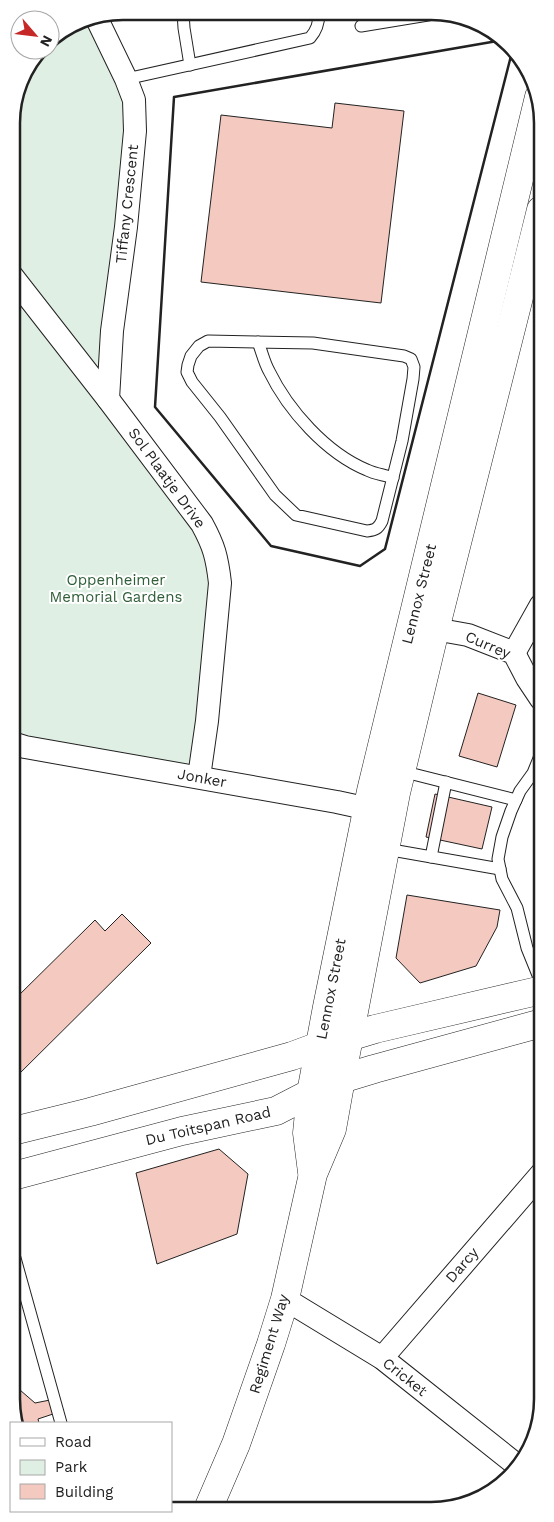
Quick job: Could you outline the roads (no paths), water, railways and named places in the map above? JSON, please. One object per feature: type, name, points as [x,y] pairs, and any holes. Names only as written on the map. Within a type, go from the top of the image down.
[{"type":"main road","name":"Lennox Street","points":[[311,1093],[319,1046],[380,812],[531,173],[534,144]]},
{"type":"main road","name":"Lennox Street","points":[[341,1078],[385,849],[380,812],[401,771],[423,627],[534,235]]},
{"type":"main road","points":[[20,1129],[90,1112],[292,1056],[350,1036],[534,992]]},
{"type":"main road","name":"Du Toitspan Road","points":[[20,1174],[182,1131],[276,1111],[341,1078],[534,1025]]},
{"type":"main road","name":"Regiment Way","points":[[211,1502],[249,1409],[284,1299],[313,1174],[332,1129],[341,1078]]},
{"type":"main road","name":"Regiment Way","points":[[311,1093],[307,1133],[313,1174]]},
{"type":"street","name":"Tiffany Crescent","points":[[99,23],[134,100],[135,131],[126,226],[112,332],[108,399]]},
{"type":"street","name":"Sol Plaatje Drive","points":[[20,286],[202,524],[213,544],[218,563],[220,583],[199,777]]},
{"type":"street","points":[[514,653],[534,617]]},
{"type":"street","name":"Currey","points":[[423,627],[468,635],[514,653],[534,688]]},
{"type":"street","name":"Jonker","points":[[20,745],[337,802],[380,812]]},
{"type":"street","name":"Darcy","points":[[382,1358],[534,1182]]},
{"type":"street","name":"Cricket","points":[[284,1299],[382,1358],[513,1462]]},
{"type":"lane","points":[[184,20],[190,65]]},
{"type":"lane","points":[[126,79],[310,38],[316,31],[319,20]]},
{"type":"lane","points":[[361,26],[397,20]]},
{"type":"lane","points":[[208,342],[258,342],[313,343],[404,356],[411,359],[414,367],[413,379],[393,478],[382,522],[379,528],[374,530],[367,531],[296,515],[275,495],[220,417],[192,382],[187,372],[191,356],[199,346],[208,342]]},
{"type":"lane","points":[[258,342],[268,369],[278,388],[293,411],[311,430],[333,449],[361,467],[393,478]]},
{"type":"lane","points":[[401,771],[516,800]]},
{"type":"lane","points":[[534,771],[516,800],[502,837],[498,859],[502,879],[517,908],[527,948],[534,965]]},
{"type":"lane","points":[[431,857],[446,782]]},
{"type":"lane","points":[[385,849],[500,869]]},
{"type":"lane","points":[[20,1276],[61,1422]]},
{"type":"park label","name":"Oppenheimer Memorial Gardens","points":[[116,588]]}]
